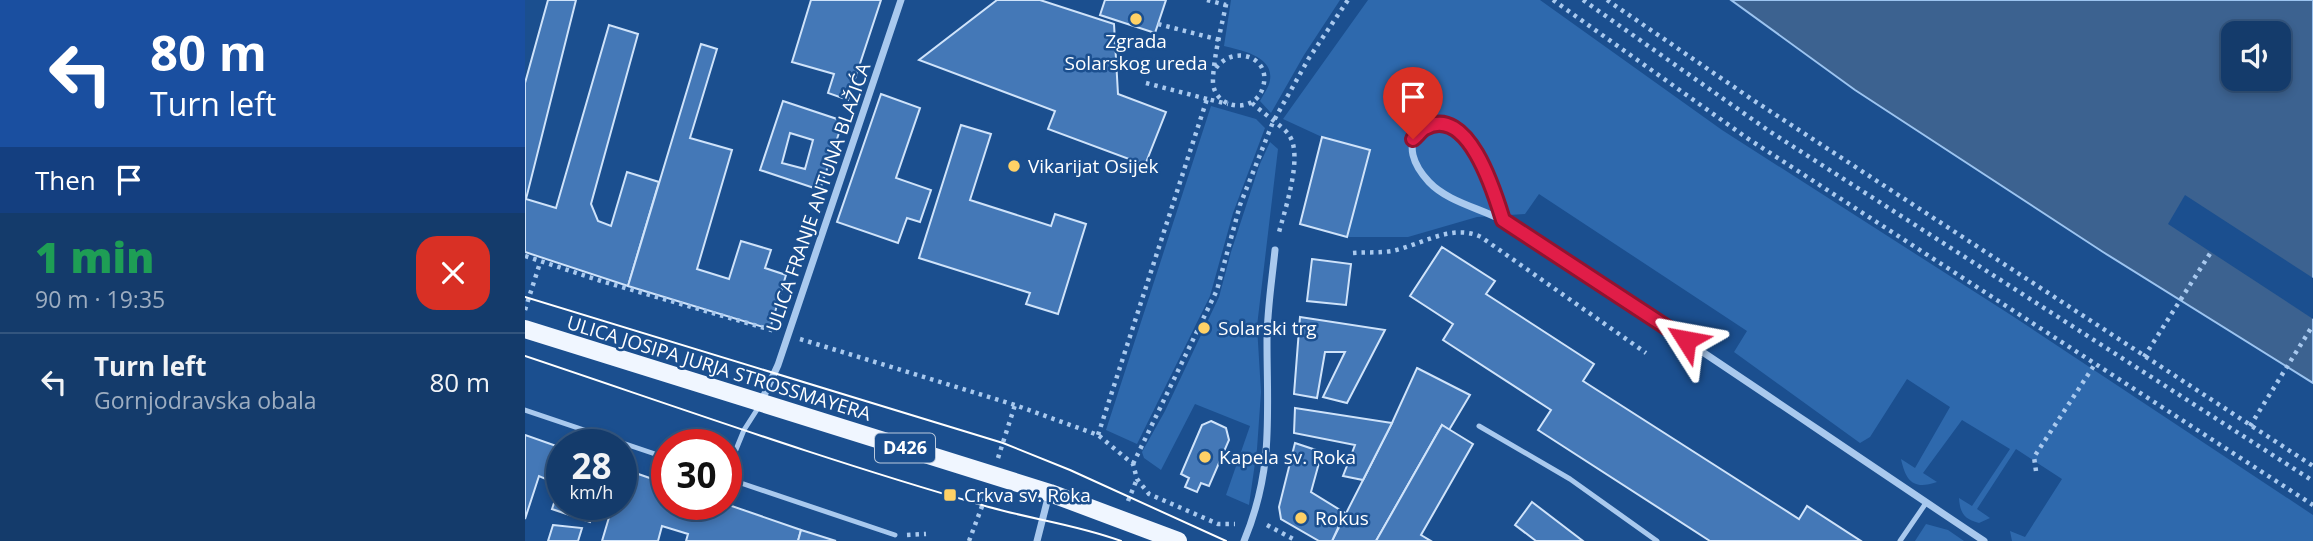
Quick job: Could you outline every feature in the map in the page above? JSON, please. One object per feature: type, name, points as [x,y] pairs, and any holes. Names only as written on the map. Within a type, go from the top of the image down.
[{"type":"main road","name":"ULICA JOSIPA JURJA STROSSMAYERA","points":[[525,329],[1050,493],[1178,541]]},
{"type":"street","name":"ULICA FRANJE ANTUNA BLAŽIĆA","points":[[761,402],[775,372],[901,0]]},
{"type":"street","points":[[1503,220],[1491,179],[1470,143],[1456,130],[1440,123],[1425,127],[1413,139],[1412,153],[1417,168],[1431,185],[1460,202],[1503,220],[1663,324],[1984,541]]},
{"type":"street","points":[[1244,541],[1253,520],[1268,453],[1267,338],[1275,250]]},
{"type":"street","points":[[1037,541],[1050,493]]},
{"type":"lane","points":[[742,435],[761,402]]},
{"type":"lane","points":[[525,410],[651,453]]},
{"type":"lane","points":[[1479,426],[1570,479],[1657,541]]},
{"type":"lane","points":[[742,482],[895,535]]},
{"type":"lane","points":[[1900,541],[1926,503]]},
{"type":"path","points":[[1207,0],[1226,3],[1213,76],[1215,93],[1228,104]]},
{"type":"path","points":[[1133,464],[1217,290],[1240,205],[1273,122],[1308,58],[1348,0]]},
{"type":"path","points":[[1553,0],[1747,138],[2313,505]]},
{"type":"path","points":[[1583,0],[1769,131],[2313,481]]},
{"type":"path","points":[[1607,0],[1753,100],[2313,466]]},
{"type":"path","points":[[1159,24],[1220,40]]},
{"type":"path","points":[[1146,83],[1236,106],[1252,103],[1258,97],[1264,83],[1261,68],[1250,57],[1235,54],[1227,57],[1216,68]]},
{"type":"path","points":[[1098,435],[1207,99]]},
{"type":"path","points":[[1252,103],[1289,135],[1295,152],[1292,178],[1275,250]]},
{"type":"path","points":[[1353,253],[1393,251],[1429,239],[1469,231],[1482,237],[1646,353]]},
{"type":"path","points":[[2144,357],[2211,252]]},
{"type":"path","points":[[525,256],[1015,405],[1098,435],[1133,464],[1137,479],[1149,494],[1219,524],[1253,520],[1297,541]]},
{"type":"path","points":[[525,311],[539,266]]},
{"type":"path","points":[[2250,426],[2313,325]]},
{"type":"path","points":[[2036,471],[2034,457],[2095,364]]},
{"type":"shaded area","points":[[1231,0],[1340,0],[1271,113],[1260,101],[1270,80],[1267,65],[1255,56],[1224,46]]},
{"type":"shaded area","points":[[1368,0],[1540,0],[1722,130],[2014,317],[2313,515],[2313,541],[2012,541],[2010,531],[2025,537],[2062,479],[2016,449],[1977,509],[1990,518],[1979,523],[1970,520],[1960,508],[1959,498],[1972,506],[2010,449],[1962,420],[1923,473],[1937,482],[1922,485],[1912,482],[1905,473],[1901,459],[1915,468],[1950,407],[1907,379],[1870,437],[1860,443],[1734,352],[1747,331],[1539,194],[1525,214],[1477,217],[1408,237],[1347,237],[1369,150],[1322,137],[1283,119]]},
{"type":"shaded area","points":[[1731,0],[2313,0],[2313,383],[2103,252],[1855,90]]},
{"type":"shaded area","points":[[1211,106],[1256,119],[1265,128],[1233,213],[1210,296],[1137,444],[1106,430]]},
{"type":"shaded area","points":[[1270,142],[1278,149],[1257,326],[1261,392],[1249,505],[1226,495],[1250,426],[1195,404],[1161,470],[1144,458],[1142,452],[1165,411],[1219,297],[1259,166]]},
{"type":"shaded area","points":[[1926,524],[1948,530],[1964,541],[1915,541]]},
{"type":"pier","points":[[2185,195],[2313,278],[2313,319],[2168,224]]},
{"type":"building","points":[[548,0],[576,0],[526,199],[556,208],[609,25],[638,34],[591,204],[598,221],[611,226],[627,172],[659,182],[628,286],[525,252],[525,83]]},
{"type":"building","points":[[811,0],[881,0],[848,100],[828,93],[834,74],[792,62]]},
{"type":"building","points":[[997,0],[1040,0],[1114,24],[1118,94],[1166,112],[1145,165],[1048,129],[1055,111],[919,60]]},
{"type":"building","name":"Zgrada Solarskog ureda","points":[[1105,0],[1166,0],[1155,33],[1100,15]]},
{"type":"building","points":[[701,44],[717,49],[690,138],[732,150],[697,269],[729,279],[741,241],[771,250],[765,268],[786,275],[770,329],[628,286]]},
{"type":"building","points":[[881,94],[920,108],[896,178],[931,190],[920,222],[907,218],[898,243],[837,222]]},
{"type":"building","points":[[783,101],[843,121],[820,190],[760,170]],"holes":[[[790,133],[813,140],[805,169],[782,163]]]},
{"type":"building","points":[[961,125],[991,134],[970,200],[1051,226],[1055,214],[1086,224],[1058,314],[1026,304],[1030,293],[919,258]]},
{"type":"building","points":[[1322,137],[1370,150],[1347,237],[1300,224]]},
{"type":"building","points":[[1442,247],[1495,281],[1486,294],[1594,364],[1583,381],[1799,519],[1807,506],[1861,541],[1710,541],[1538,430],[1551,410],[1443,340],[1453,324],[1410,296]]},
{"type":"building","points":[[1312,259],[1351,264],[1346,305],[1307,301]]},
{"type":"building","points":[[1300,317],[1385,330],[1347,403],[1323,397],[1345,352],[1325,352],[1317,398],[1294,394]]},
{"type":"building","points":[[1417,368],[1470,395],[1449,430],[1442,425],[1376,541],[1332,541],[1392,423]]},
{"type":"building","points":[[1295,408],[1392,423],[1363,480],[1343,476],[1355,445],[1294,433]]},
{"type":"building","name":"Kapela sv. Roka","points":[[1211,421],[1226,428],[1229,440],[1209,486],[1201,483],[1197,492],[1185,487],[1189,478],[1181,474],[1202,425]]},
{"type":"building","points":[[1442,425],[1473,444],[1421,535],[1431,541],[1376,541]]},
{"type":"building","points":[[525,435],[546,442],[546,479],[539,476],[525,519]]},
{"type":"building","points":[[1295,443],[1322,452],[1311,492],[1345,513],[1332,541],[1319,541],[1281,519],[1279,507]]},
{"type":"building","points":[[637,474],[651,478],[651,520],[742,520],[742,510],[801,530],[798,541],[686,541],[688,534],[662,526],[658,541],[602,541],[608,520],[637,520]]},
{"type":"building","points":[[1532,502],[1583,541],[1536,541],[1515,525]]},
{"type":"building","points":[[553,525],[582,528],[578,541],[548,541]]},
{"type":"building","points":[[801,530],[836,541],[798,541]]},
{"type":"tram line","points":[[525,297],[1003,443],[1070,470],[1226,541]]},
{"type":"tram line","points":[[525,356],[924,488],[1121,541]]},
{"type":"place","name":"Zgrada Solarskog ureda","points":[[1136,19]]},
{"type":"place","name":"Vikarijat Osijek","points":[[1014,166]]},
{"type":"place","name":"Solarski trg","points":[[1204,328]]},
{"type":"place","name":"Kapela sv. Roka","points":[[1205,457]]},
{"type":"place","name":"Crkva sv. Roka","points":[[950,495]]},
{"type":"place","name":"Rokus","points":[[1301,518]]},
{"type":"route","points":[[1413,139],[1425,127],[1440,123],[1456,130],[1470,143],[1491,179],[1503,220],[1686,340]]}]
